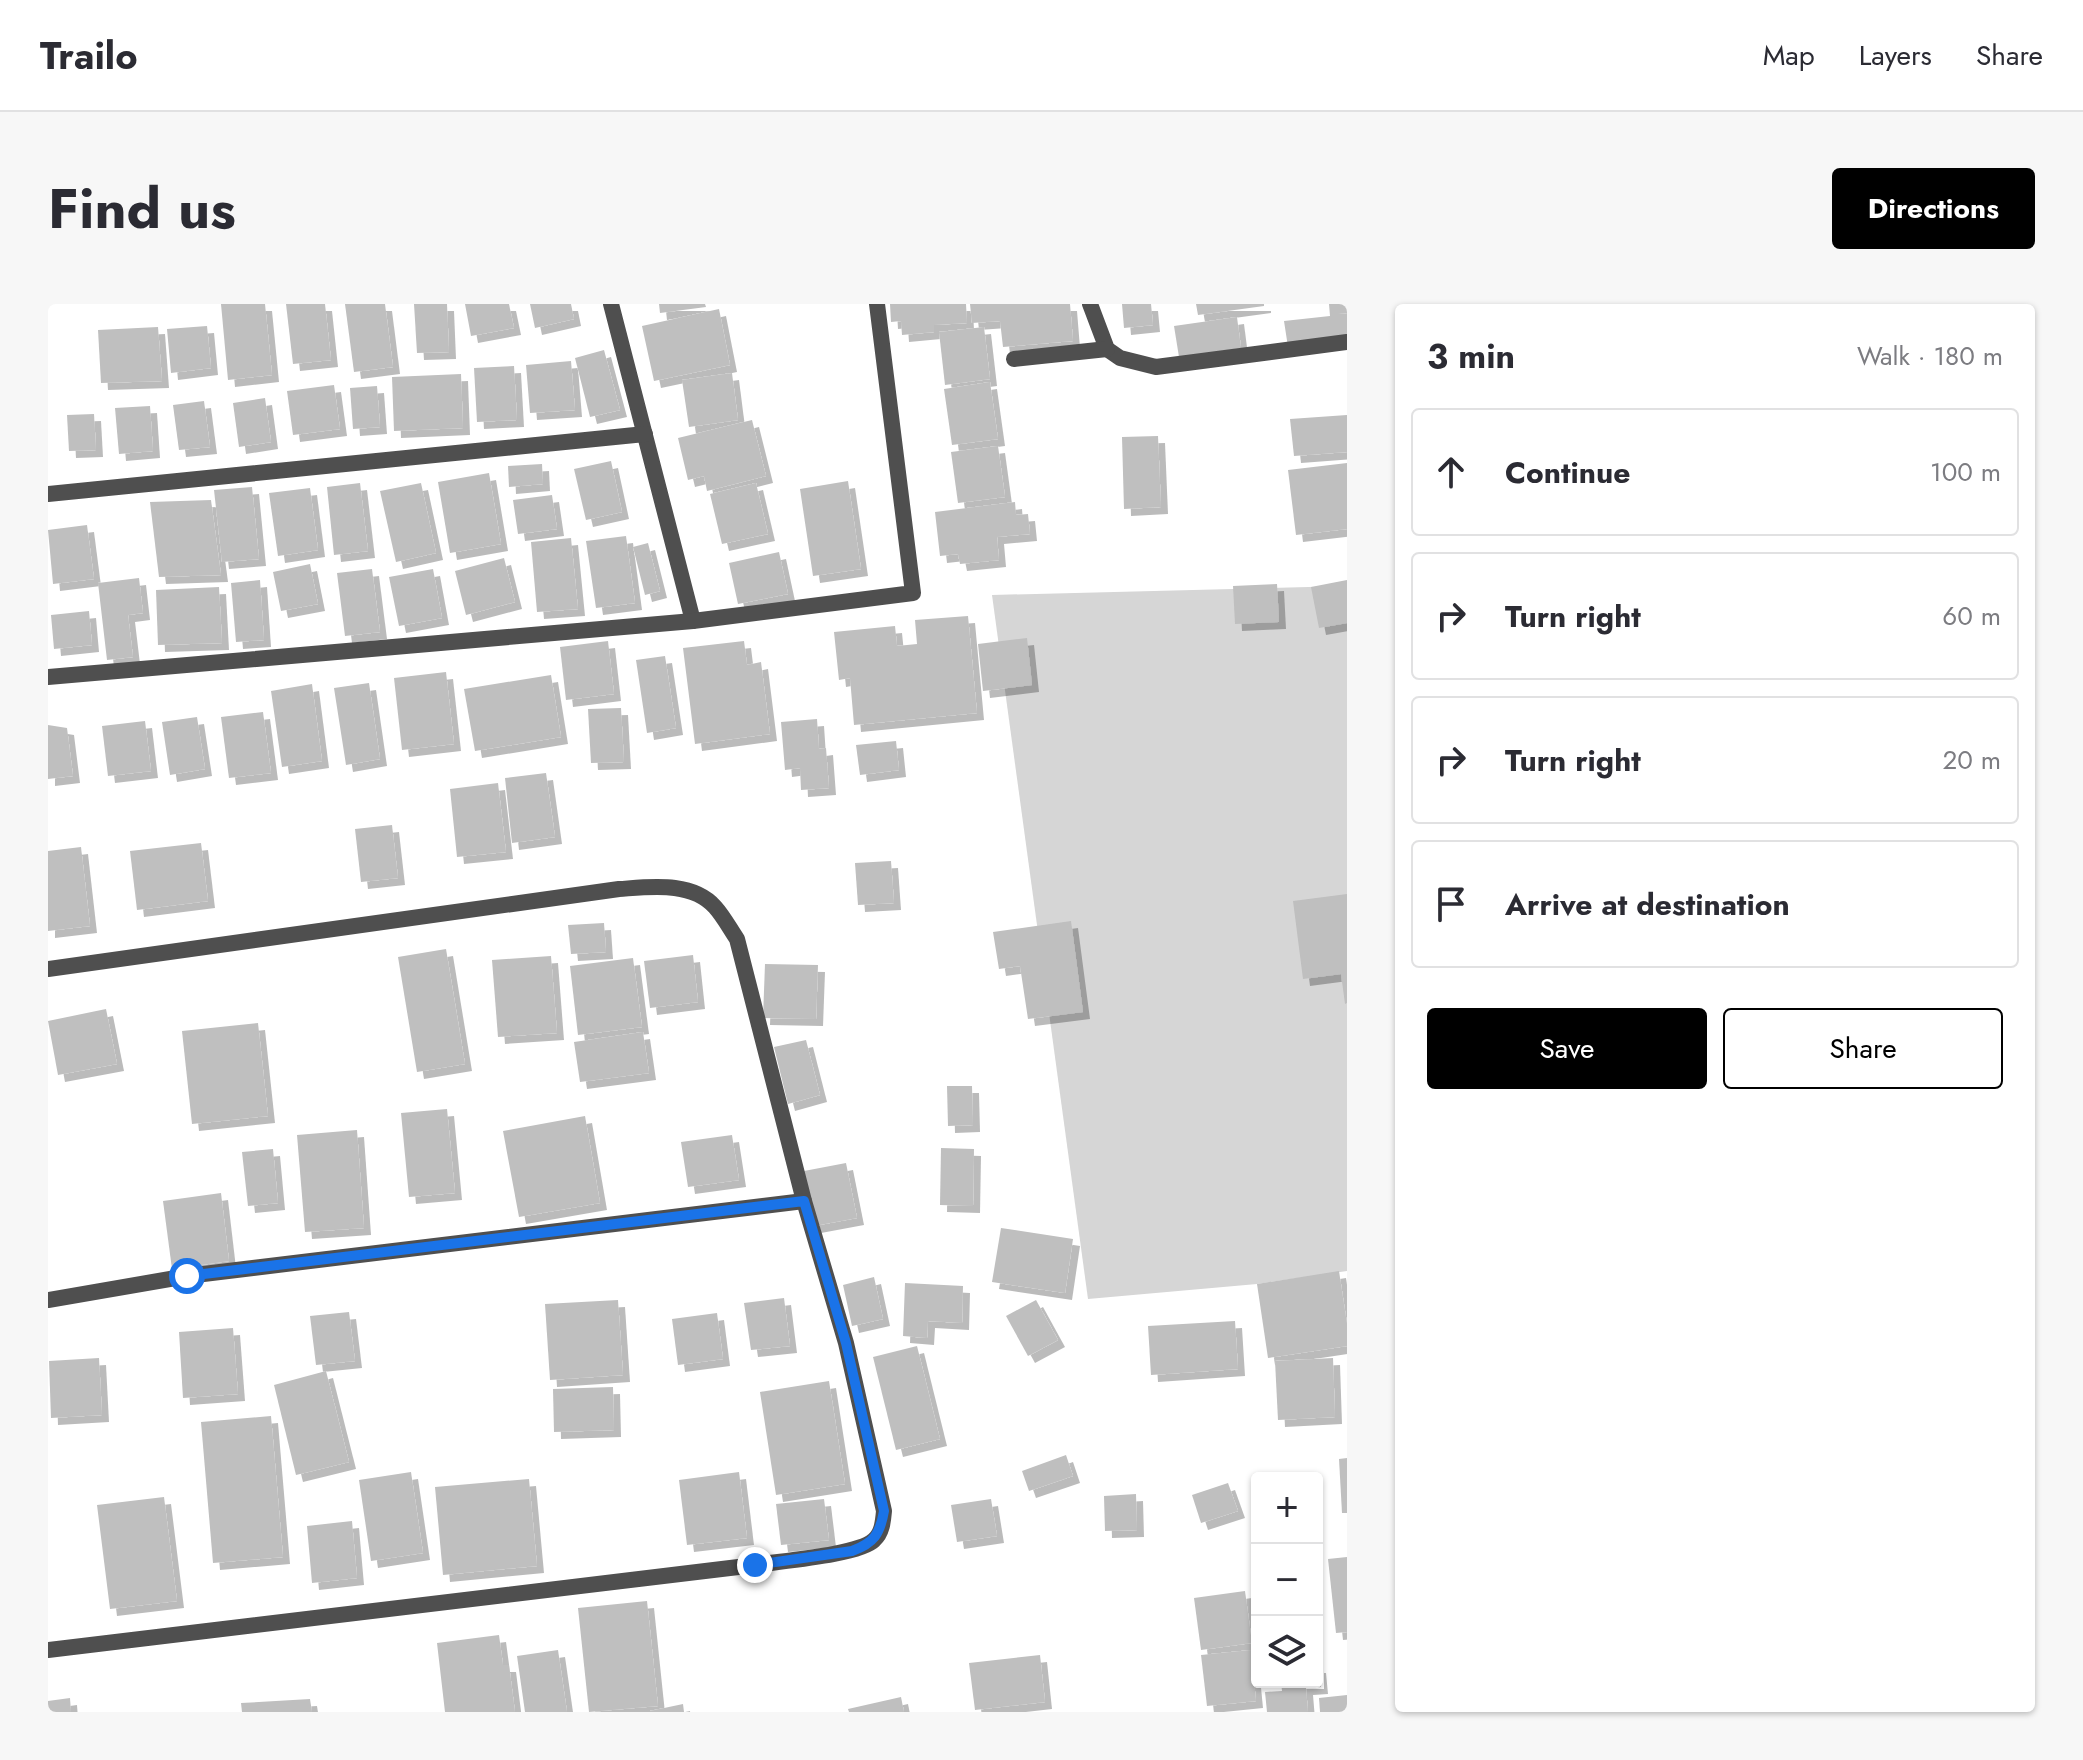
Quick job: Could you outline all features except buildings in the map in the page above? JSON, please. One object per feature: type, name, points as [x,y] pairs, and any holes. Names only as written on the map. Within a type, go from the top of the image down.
[{"type":"street","points":[[611,304],[693,621]]},
{"type":"street","points":[[48,677],[693,621],[913,593],[877,304]]},
{"type":"street","points":[[1090,304],[1107,349],[1120,358],[1156,367],[1347,342]]},
{"type":"street","points":[[1014,359],[1107,349]]},
{"type":"street","points":[[48,494],[645,434]]},
{"type":"street","points":[[48,969],[619,889],[657,887],[688,890],[714,905],[737,939],[804,1201],[846,1343],[884,1511],[882,1527],[876,1539],[852,1551],[48,1650]]},
{"type":"street","points":[[48,1300],[187,1276],[804,1201]]},
{"type":"shaded area","points":[[1347,586],[1347,1271],[1257,1284],[1088,1299],[992,595]]},
{"type":"route","points":[[187,1276],[804,1201],[846,1343],[884,1511],[882,1527],[876,1539],[852,1551],[755,1565]]}]
